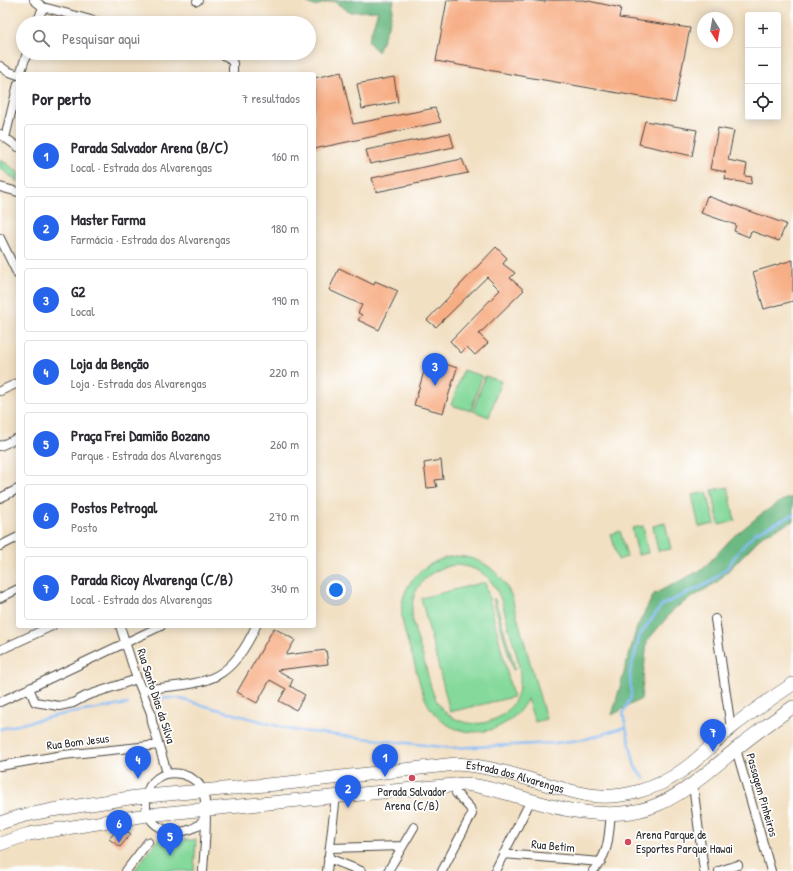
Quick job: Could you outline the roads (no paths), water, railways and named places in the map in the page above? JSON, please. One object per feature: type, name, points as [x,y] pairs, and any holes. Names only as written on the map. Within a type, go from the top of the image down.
[{"type":"main road","name":"Estrada dos Alvarengas","points":[[0,823],[22,816],[52,810],[146,796],[288,783],[436,765],[470,765],[503,772],[552,787],[590,795],[611,796],[632,793],[670,779],[699,757],[731,728],[793,684]]},
{"type":"main road","name":"Estrada dos Alvarengas","points":[[0,844],[29,834],[147,815],[205,813],[336,796],[464,784],[496,789],[568,810],[611,814],[638,810],[660,804],[678,796],[736,749],[793,707]]},
{"type":"main road","points":[[336,796],[346,786],[352,775]]},
{"type":"street","points":[[34,0],[43,8],[74,16]]},
{"type":"street","points":[[40,16],[43,8]]},
{"type":"street","points":[[20,72],[24,60]]},
{"type":"street","points":[[230,60],[233,63],[234,72]]},
{"type":"street","points":[[0,66],[6,71],[16,73]]},
{"type":"street","points":[[16,90],[2,136],[16,146]]},
{"type":"street","points":[[0,187],[16,191]]},
{"type":"street","points":[[0,238],[16,271]]},
{"type":"street","points":[[0,391],[16,384]]},
{"type":"street","points":[[0,446],[16,439]]},
{"type":"street","points":[[0,498],[16,490]]},
{"type":"street","points":[[0,546],[16,538]]},
{"type":"street","points":[[0,598],[16,590]]},
{"type":"street","points":[[716,619],[731,728]]},
{"type":"street","points":[[0,650],[48,628]]},
{"type":"street","name":"Rua Santo Dias da Silva","points":[[121,628],[137,679],[151,713],[152,722],[167,773]]},
{"type":"street","points":[[0,702],[157,628]]},
{"type":"street","points":[[143,693],[205,681],[218,676],[227,670],[238,659],[255,628]]},
{"type":"street","points":[[29,688],[35,702],[59,706],[73,703],[86,696],[137,679]]},
{"type":"street","name":"Rua Bom Jesus","points":[[0,766],[63,755],[159,746]]},
{"type":"street","name":"Passagem Pinheiros","points":[[736,749],[770,871]]},
{"type":"street","points":[[204,838],[200,833],[191,830],[163,829],[153,824],[147,815],[146,796],[153,781],[167,773],[177,773],[198,783],[203,790],[205,813],[204,871]]},
{"type":"street","points":[[693,785],[704,871]]},
{"type":"street","points":[[442,871],[472,814],[470,808],[456,793]]},
{"type":"street","points":[[327,871],[336,796]]},
{"type":"street","points":[[495,871],[531,800]]},
{"type":"street","points":[[191,830],[199,826],[205,813]]},
{"type":"street","points":[[593,871],[601,862],[607,850],[611,814]]},
{"type":"street","points":[[388,871],[414,827]]},
{"type":"street","points":[[126,871],[148,842]]},
{"type":"street","points":[[330,848],[402,846]]},
{"type":"street","name":"Rua Betim","points":[[503,854],[601,862]]},
{"type":"street","points":[[328,858],[361,871]]},
{"type":"street","points":[[719,871],[738,865]]},
{"type":"waterway","points":[[645,779],[635,767],[623,714],[631,696],[630,673],[640,635],[662,605],[709,583],[728,567],[738,552],[755,533],[793,515]]},
{"type":"waterway","points":[[157,698],[177,698],[292,730],[451,748],[556,743],[586,739],[626,727]]},
{"type":"waterway","points":[[0,729],[59,715],[128,704]]},
{"type":"place","name":"G2","points":[[435,386]]},
{"type":"place","name":"Parada Ricoy Alvarenga (C/B)","points":[[713,752]]},
{"type":"place","name":"Parada Salvador Arena (B/C)","points":[[385,777]]},
{"type":"place","name":"Parada Salvador Arena (C/B)","points":[[412,778]]},
{"type":"place","name":"Loja da Benção","points":[[138,779]]},
{"type":"place","name":"Master Farma","points":[[348,808]]},
{"type":"place","name":"Arena Parque de Esportes Parque Hawai","points":[[628,842]]},
{"type":"place","name":"Postos Petrogal","points":[[119,843]]},
{"type":"place","name":"Praça Frei Damião Bozano","points":[[170,856]]}]
